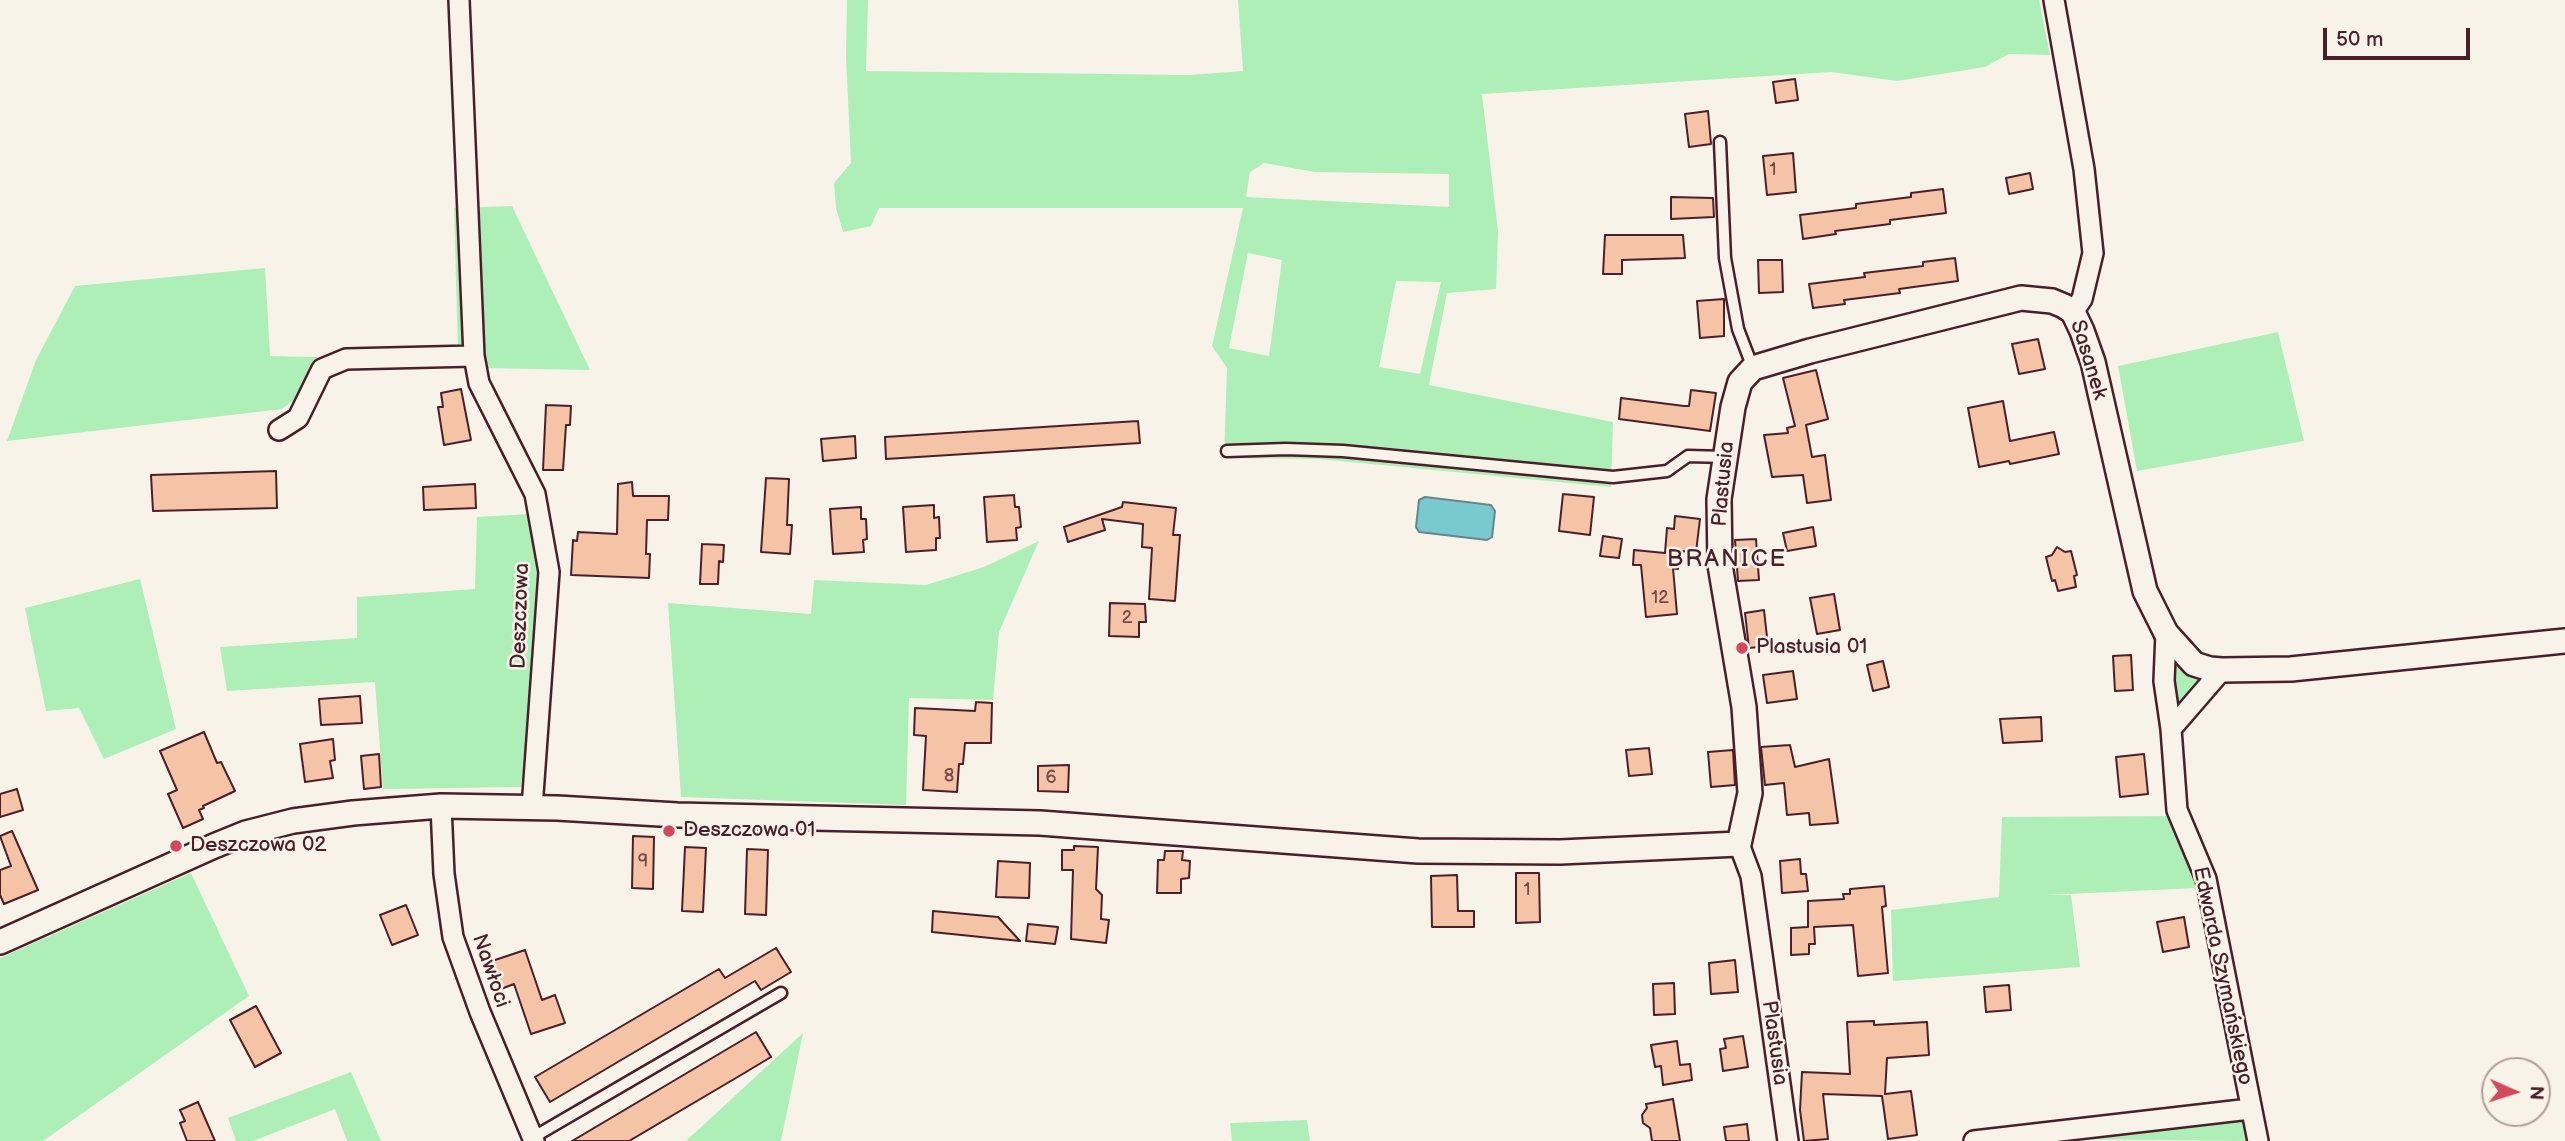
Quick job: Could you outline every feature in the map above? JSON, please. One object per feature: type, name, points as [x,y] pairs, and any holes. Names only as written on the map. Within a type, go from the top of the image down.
[{"type":"street","name":"Deszczowa","points":[[459,0],[474,356],[479,383],[535,494],[549,572],[533,808]]},
{"type":"street","name":"Sasanek","points":[[2054,0],[2084,169],[2093,253],[2082,299],[2073,312],[2093,362],[2145,591],[2166,633]]},
{"type":"street","points":[[1753,368],[2021,298],[2052,302],[2073,312]]},
{"type":"street","points":[[279,430],[298,418],[322,369],[346,359],[474,356]]},
{"type":"street","name":"Plastusia","points":[[1753,368],[1741,382],[1737,394],[1725,457],[1719,499],[1720,565],[1744,707],[1750,793],[1739,844],[1751,876],[1788,1141]]},
{"type":"street","points":[[2166,633],[2194,664],[2222,670],[2291,668],[2565,641]]},
{"type":"street","name":"Edwarda Szymańskiego","points":[[2166,633],[2164,681],[2171,729],[2177,810],[2206,879],[2258,1141]]},
{"type":"street","points":[[2171,729],[2222,670]]},
{"type":"street","points":[[0,942],[246,833],[293,821],[441,806],[677,815],[1040,823],[1418,851],[1560,852],[1739,844]]},
{"type":"street","name":"Nawłoci","points":[[441,806],[444,874],[453,937],[480,1012],[533,1140]]},
{"type":"street","points":[[1974,1141],[2250,1109]]},
{"type":"lane","points":[[1720,142],[1725,258],[1738,329],[1753,368]]},
{"type":"lane","points":[[1227,451],[1343,451],[1613,477],[1667,471],[1688,456],[1725,457]]},
{"type":"lane","points":[[533,1140],[781,993]]},
{"type":"green space","points":[[847,0],[868,0],[866,71],[1189,75],[1243,71],[1238,0],[2039,0],[2050,55],[2009,54],[1985,67],[1897,81],[1831,72],[1482,94],[1498,231],[1496,289],[1447,293],[1429,385],[1613,422],[1611,487],[1319,459],[1224,458],[1227,368],[1212,346],[1243,208],[879,208],[871,226],[843,232],[836,208],[834,183],[851,163],[846,57]],"holes":[[[1264,163],[1315,172],[1449,174],[1449,207],[1246,197],[1250,172]],[[1248,253],[1282,260],[1269,356],[1229,348]],[[1396,281],[1441,282],[1420,374],[1379,367]]]},
{"type":"green space","points":[[512,206],[590,370],[480,368],[458,350],[454,208]]},
{"type":"green space","points":[[265,268],[270,356],[317,357],[298,397],[282,409],[7,441],[36,360],[75,286]]},
{"type":"green space","points":[[2278,332],[2304,441],[2137,471],[2118,366]]},
{"type":"green space","points":[[529,514],[544,577],[521,787],[383,789],[375,682],[227,691],[220,647],[357,638],[357,597],[475,589],[477,517]]},
{"type":"green space","points":[[1039,541],[999,632],[993,700],[909,698],[906,805],[681,797],[668,603],[811,614],[814,580],[926,585],[984,567]]},
{"type":"green space","points":[[140,579],[176,729],[104,759],[79,708],[46,711],[25,608]]},
{"type":"green space","points":[[2177,662],[2208,674],[2184,702],[2172,704],[2169,666]]},
{"type":"green space","points":[[2172,816],[2198,888],[2046,895],[2071,895],[2080,967],[1893,981],[1891,910],[1999,897],[2002,817]]},
{"type":"green space","points":[[191,873],[249,996],[43,1141],[0,1141],[0,958]]},
{"type":"green space","points":[[803,1033],[781,1141],[686,1141]]},
{"type":"green space","points":[[351,1072],[381,1141],[347,1141],[335,1109],[253,1141],[236,1141],[228,1118]]},
{"type":"green space","points":[[2243,1117],[2248,1141],[2060,1139]]},
{"type":"green space","points":[[1307,1120],[1310,1141],[1232,1141],[1230,1123]]},
{"type":"water","points":[[1425,497],[1491,505],[1495,511],[1492,537],[1487,540],[1419,532],[1416,527],[1419,500]]},
{"type":"building","points":[[1795,79],[1798,100],[1776,103],[1773,82]]},
{"type":"building","points":[[1708,111],[1711,144],[1689,147],[1685,114]]},
{"type":"building","points":[[1793,153],[1796,192],[1767,195],[1763,156]]},
{"type":"building","points":[[2030,173],[2033,189],[2009,194],[2006,178]]},
{"type":"building","points":[[1943,189],[1946,213],[1890,220],[1890,224],[1835,231],[1836,234],[1803,239],[1800,215],[1856,208],[1856,204],[1911,197],[1911,193]]},
{"type":"building","points":[[1671,197],[1713,198],[1714,217],[1671,219]]},
{"type":"building","points":[[1605,235],[1683,235],[1685,258],[1622,260],[1622,274],[1603,274]]},
{"type":"building","points":[[1955,258],[1958,281],[1899,289],[1900,293],[1844,300],[1845,304],[1813,308],[1809,284],[1865,277],[1864,273],[1923,266],[1923,262]]},
{"type":"building","points":[[1758,260],[1782,260],[1783,292],[1759,293]]},
{"type":"building","points":[[1724,299],[1724,336],[1700,338],[1697,301]]},
{"type":"building","points":[[2038,339],[2045,369],[2019,374],[2012,344]]},
{"type":"building","points":[[1816,370],[1828,419],[1806,425],[1812,457],[1825,455],[1831,500],[1807,503],[1803,475],[1772,477],[1764,435],[1788,433],[1787,428],[1795,426],[1783,378]]},
{"type":"building","points":[[461,389],[471,440],[444,445],[438,407],[443,407],[441,393]]},
{"type":"building","points":[[1691,390],[1716,393],[1710,431],[1619,419],[1621,398],[1689,406]]},
{"type":"building","points":[[2003,401],[2010,441],[2054,432],[2059,454],[1979,467],[1968,408]]},
{"type":"building","points":[[546,405],[571,406],[570,425],[566,425],[563,470],[543,470]]},
{"type":"building","points":[[1138,421],[1140,443],[886,459],[885,437]]},
{"type":"building","points":[[855,436],[856,458],[823,461],[821,439]]},
{"type":"building","points":[[276,471],[277,508],[153,511],[151,475]]},
{"type":"building","points":[[766,478],[789,479],[787,525],[792,525],[790,554],[761,552]]},
{"type":"building","points":[[632,482],[633,496],[669,496],[668,520],[647,520],[646,554],[650,554],[649,578],[571,575],[573,540],[577,541],[578,532],[617,534],[618,484]]},
{"type":"building","points":[[475,484],[476,508],[424,510],[423,487]]},
{"type":"building","points":[[1563,494],[1594,497],[1590,535],[1559,531]]},
{"type":"building","points":[[1014,495],[1015,507],[1019,507],[1021,527],[1016,528],[1017,540],[987,542],[984,497]]},
{"type":"building","points":[[1123,502],[1176,508],[1173,535],[1180,535],[1175,601],[1149,599],[1152,548],[1142,547],[1143,524],[1102,519],[1105,530],[1068,542],[1064,527],[1122,507]]},
{"type":"building","points":[[934,505],[934,518],[939,517],[940,538],[936,538],[936,550],[906,552],[903,507]]},
{"type":"building","points":[[861,507],[861,519],[866,519],[867,539],[863,540],[864,552],[833,554],[830,509]]},
{"type":"building","points":[[1675,516],[1700,519],[1696,552],[1680,551],[1678,569],[1673,568],[1677,614],[1646,617],[1641,565],[1633,565],[1634,550],[1665,553],[1667,528],[1674,529]]},
{"type":"building","points":[[1813,527],[1816,546],[1787,551],[1783,533]]},
{"type":"building","points":[[1603,536],[1622,539],[1619,558],[1600,556]]},
{"type":"building","points":[[1756,539],[1759,580],[1738,581],[1735,540]]},
{"type":"building","points":[[702,544],[724,545],[723,562],[719,561],[718,584],[700,584]]},
{"type":"building","points":[[2057,547],[2065,552],[2071,551],[2077,575],[2074,576],[2076,587],[2058,591],[2055,580],[2052,581],[2046,557],[2052,555]]},
{"type":"building","points":[[1834,594],[1840,630],[1817,634],[1810,598]]},
{"type":"building","points":[[1110,603],[1145,604],[1146,622],[1139,622],[1139,637],[1109,636]]},
{"type":"building","points":[[1764,610],[1768,646],[1749,648],[1745,613]]},
{"type":"building","points":[[2131,655],[2133,690],[2115,691],[2113,656]]},
{"type":"building","points":[[1883,661],[1889,687],[1873,691],[1867,665]]},
{"type":"building","points":[[1793,671],[1797,699],[1767,703],[1763,675]]},
{"type":"building","points":[[360,696],[362,723],[321,725],[319,699]]},
{"type":"building","points":[[976,702],[992,703],[991,743],[965,743],[963,764],[959,764],[957,792],[923,790],[926,736],[914,735],[915,708],[975,711]]},
{"type":"building","points":[[2041,717],[2042,741],[2003,743],[2000,719]]},
{"type":"building","points":[[204,732],[217,763],[221,762],[235,791],[203,806],[204,808],[199,810],[203,819],[183,828],[168,794],[177,790],[160,751]]},
{"type":"building","points":[[333,739],[335,760],[330,761],[333,778],[305,782],[300,744]]},
{"type":"building","points":[[1790,745],[1795,767],[1829,759],[1838,823],[1810,825],[1809,813],[1787,815],[1784,783],[1765,785],[1761,747]]},
{"type":"building","points":[[1649,748],[1652,774],[1629,776],[1626,750]]},
{"type":"building","points":[[1733,750],[1735,785],[1711,787],[1708,752]]},
{"type":"building","points":[[379,754],[381,787],[364,789],[361,756]]},
{"type":"building","points":[[2144,754],[2148,794],[2120,797],[2116,757]]},
{"type":"building","points":[[1069,765],[1068,792],[1038,791],[1038,766]]},
{"type":"building","points":[[17,789],[23,810],[0,817],[0,794]]},
{"type":"building","points":[[12,831],[38,890],[4,904],[0,895],[0,870],[11,866],[0,836]]},
{"type":"building","points":[[633,836],[654,837],[653,889],[632,888]]},
{"type":"building","points":[[1074,846],[1098,847],[1096,889],[1102,895],[1101,919],[1109,920],[1106,943],[1071,939],[1073,870],[1062,870],[1062,850],[1074,850]]},
{"type":"building","points":[[685,847],[706,848],[703,912],[682,911]]},
{"type":"building","points":[[747,849],[768,850],[766,915],[745,914]]},
{"type":"building","points":[[1165,851],[1183,851],[1182,860],[1190,861],[1189,878],[1181,879],[1181,893],[1157,893],[1158,860],[1164,860]]},
{"type":"building","points":[[1800,859],[1801,874],[1806,874],[1808,891],[1782,893],[1780,861]]},
{"type":"building","points":[[998,861],[1030,863],[1029,898],[996,897]]},
{"type":"building","points":[[1516,873],[1539,873],[1540,922],[1516,923]]},
{"type":"building","points":[[1457,875],[1458,911],[1474,911],[1474,927],[1432,927],[1431,876]]},
{"type":"building","points":[[1884,886],[1886,906],[1882,907],[1888,973],[1858,976],[1853,925],[1814,927],[1815,944],[1809,944],[1809,954],[1791,955],[1791,928],[1808,927],[1808,901],[1844,899],[1843,894],[1850,894],[1850,889]]},
{"type":"building","points":[[406,905],[418,935],[392,945],[380,915]]},
{"type":"building","points":[[933,911],[998,917],[1020,941],[932,932]]},
{"type":"building","points":[[2184,917],[2189,947],[2163,952],[2157,922]]},
{"type":"building","points":[[1028,924],[1058,927],[1055,944],[1026,941]]},
{"type":"building","points":[[776,948],[791,972],[761,990],[755,981],[550,1102],[535,1077],[719,969],[725,978]]},
{"type":"building","points":[[525,950],[542,1000],[555,995],[565,1023],[531,1034],[514,984],[501,989],[492,961]]},
{"type":"building","points":[[1735,960],[1738,992],[1711,994],[1709,963]]},
{"type":"building","points":[[1674,983],[1675,1014],[1654,1015],[1653,984]]},
{"type":"building","points":[[2009,985],[2011,1010],[1986,1012],[1984,987]]},
{"type":"building","points":[[256,1006],[281,1053],[255,1067],[230,1020]]},
{"type":"building","points":[[1874,1021],[1874,1025],[1927,1022],[1929,1055],[1887,1058],[1885,1094],[1911,1091],[1917,1135],[1888,1139],[1882,1096],[1823,1094],[1828,1139],[1804,1141],[1800,1110],[1802,1072],[1850,1074],[1847,1022]]},
{"type":"building","points":[[756,1032],[771,1057],[741,1075],[629,1141],[572,1141]]},
{"type":"building","points":[[1743,1036],[1748,1067],[1723,1071],[1720,1049],[1726,1048],[1724,1039]]},
{"type":"building","points":[[1677,1041],[1680,1065],[1690,1064],[1692,1080],[1663,1085],[1661,1066],[1655,1067],[1651,1045]]},
{"type":"building","points":[[1673,1099],[1680,1141],[1652,1141],[1650,1128],[1643,1123],[1642,1115],[1647,1108],[1646,1104]]},
{"type":"building","points":[[198,1102],[215,1141],[187,1141],[180,1123],[185,1121],[180,1110]]},
{"type":"building","points":[[1747,1124],[1749,1141],[1726,1141],[1724,1127]]},
{"type":"place","name":"Plastusia 01","points":[[1742,648]]},
{"type":"place","name":"Deszczowa 01","points":[[669,831]]},
{"type":"place","name":"Deszczowa 02","points":[[176,846]]},
{"type":"district","name":"BRANICE","points":[[1727,560]]}]
